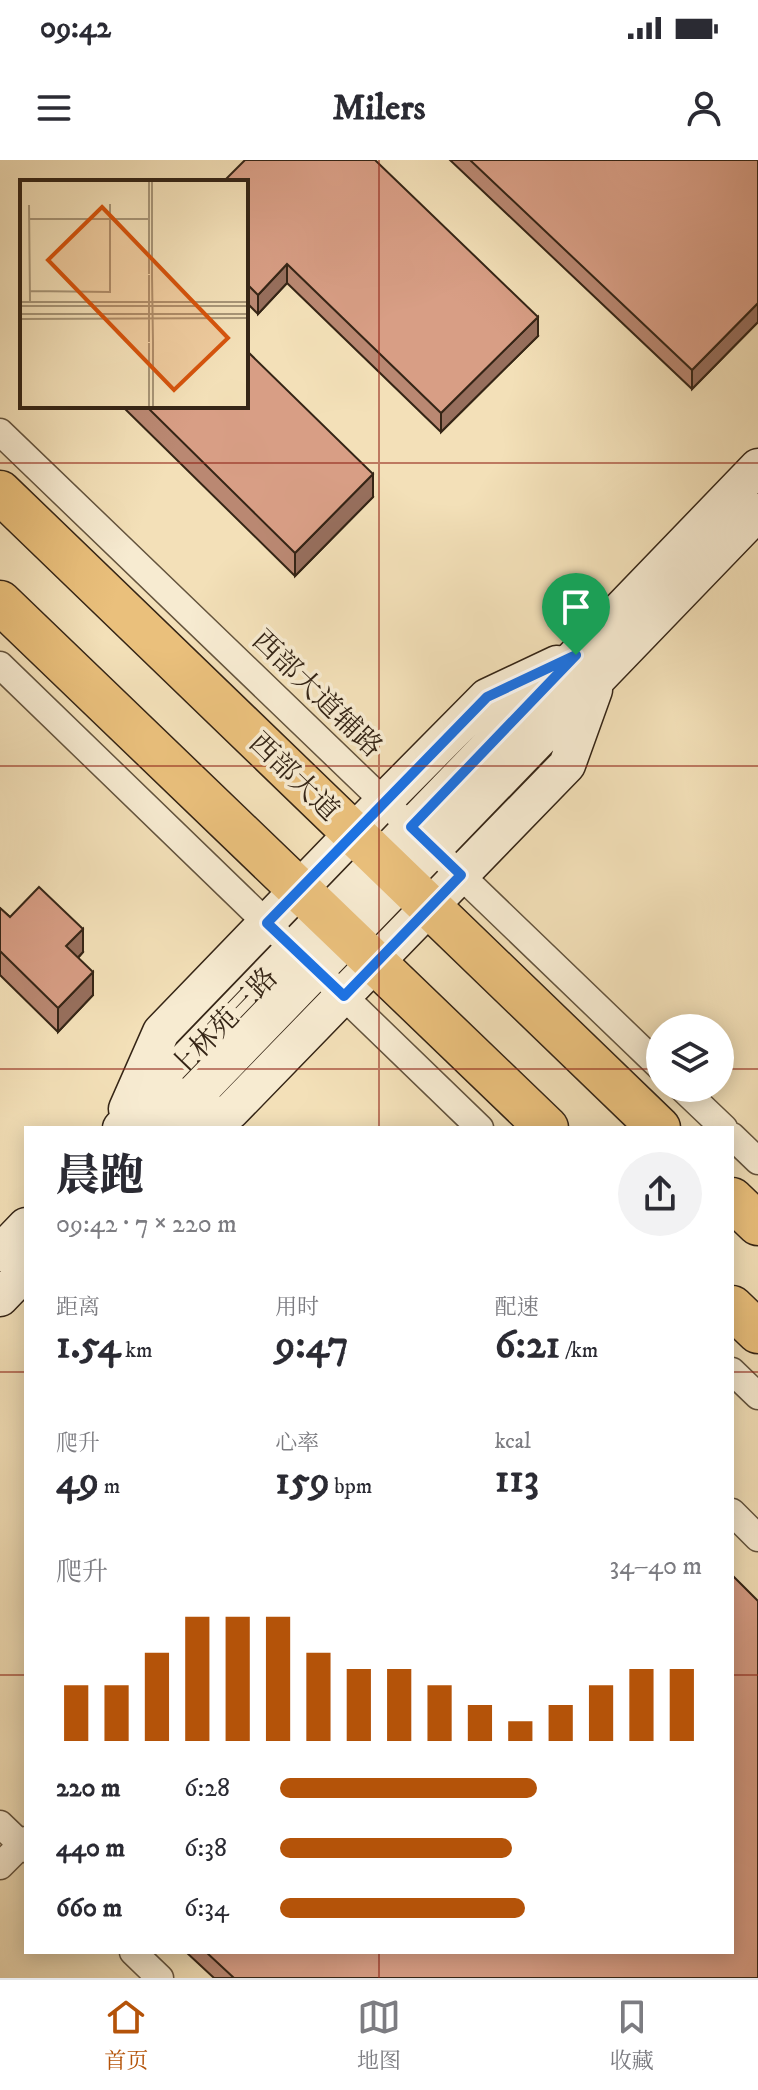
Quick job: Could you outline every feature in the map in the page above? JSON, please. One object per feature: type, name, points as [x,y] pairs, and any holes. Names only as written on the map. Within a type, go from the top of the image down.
[{"type":"main road","name":"西部大道","points":[[0,492],[657,1126]]},
{"type":"main road","points":[[0,602],[545,1126]]},
{"type":"main road","points":[[734,1201],[758,1224]]},
{"type":"main road","points":[[734,1309],[758,1332]]},
{"type":"street","name":"西部大道辅路","points":[[0,432],[646,1053]]},
{"type":"street","name":"上林苑三路","points":[[122,1126],[305,959],[588,666],[758,467]]},
{"type":"street","name":"上林苑三路","points":[[588,666],[758,512]]},
{"type":"street","points":[[0,665],[478,1126]]},
{"type":"street","points":[[121,1126],[161,1032],[267,923],[337,926],[391,869],[384,801],[487,697],[588,666],[567,765],[461,875],[391,869]]},
{"type":"street","points":[[337,926],[344,996]]},
{"type":"street","name":"上林苑三路","points":[[166,1126],[305,959]]},
{"type":"street","points":[[202,1126],[231,1111],[344,996]]},
{"type":"street","points":[[697,1102],[722,1126]]},
{"type":"street","points":[[734,1138],[758,1161]]},
{"type":"street","points":[[0,1253],[24,1228]]},
{"type":"street","points":[[0,1298],[24,1273]]},
{"type":"street","points":[[734,1373],[758,1396]]},
{"type":"street","points":[[734,1514],[758,1538]]},
{"type":"street","points":[[0,1824],[24,1843]]},
{"type":"street","points":[[0,1866],[24,1845]]},
{"type":"street","points":[[135,1954],[160,1978]]},
{"type":"building","points":[[245,160],[375,160],[538,317],[441,413],[287,264],[258,295],[248,285],[248,180],[225,180]]},
{"type":"building","points":[[470,160],[758,160],[758,303],[692,370]]},
{"type":"building","points":[[248,352],[373,474],[295,553],[148,408],[248,408]]},
{"type":"building","points":[[39,887],[83,929],[66,946],[93,972],[58,1008],[0,951],[0,908],[10,917]]},
{"type":"building","points":[[734,1577],[758,1601],[758,1978],[234,1978],[208,1954],[734,1954]]},
{"type":"route","points":[[576,655],[411,827],[461,875],[344,996],[267,923],[487,697],[576,655]]}]
